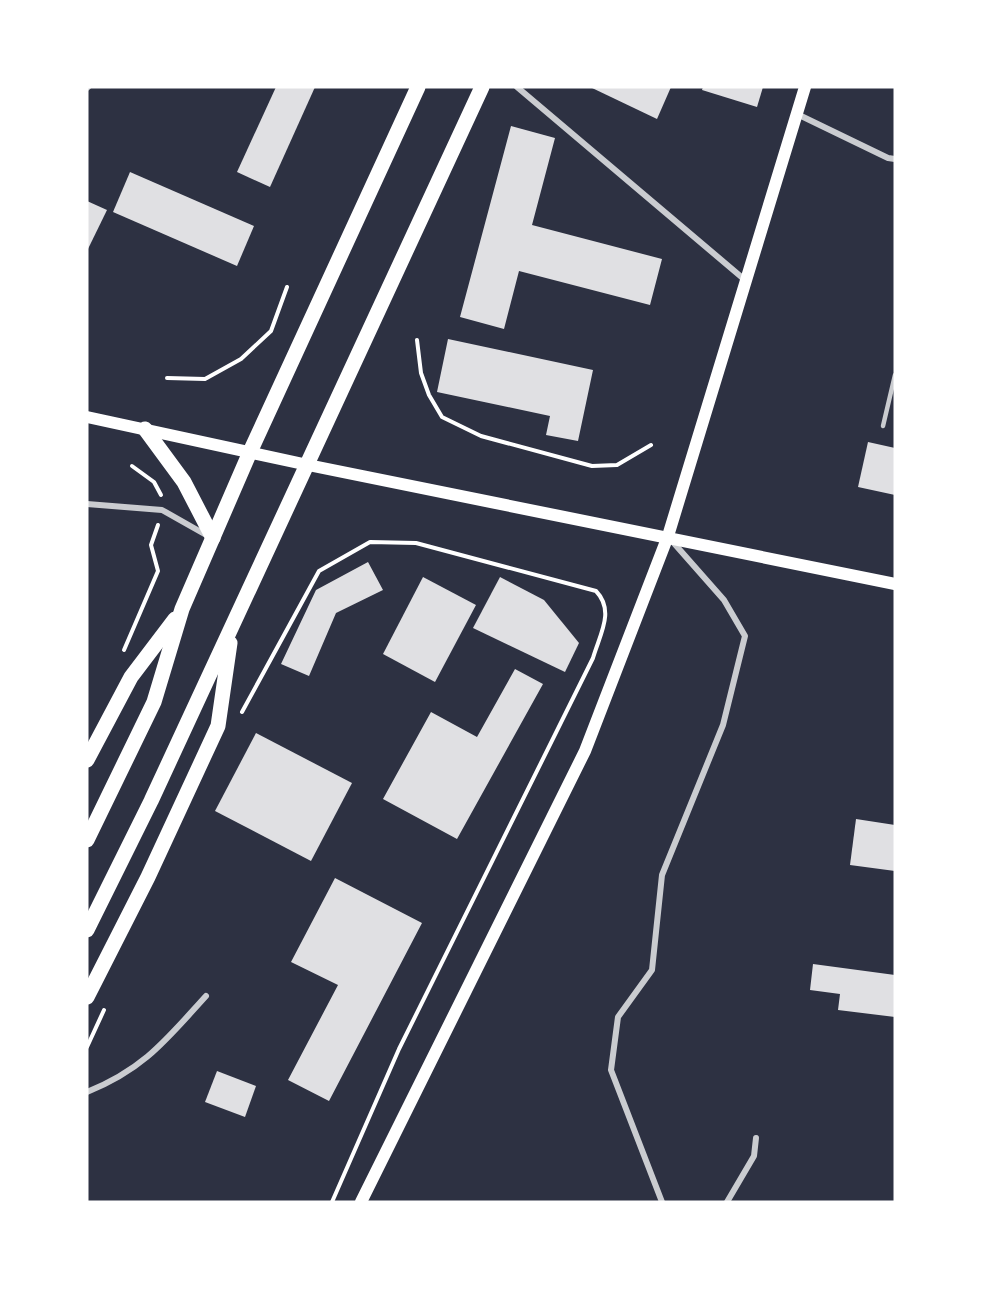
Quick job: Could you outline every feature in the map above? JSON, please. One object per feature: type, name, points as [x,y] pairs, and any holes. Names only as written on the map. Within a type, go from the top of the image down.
[{"type":"main road","points":[[87,840],[154,702],[182,609],[250,452],[418,87]]},
{"type":"main road","points":[[87,930],[152,801],[482,87]]},
{"type":"main road","points":[[361,1202],[585,751],[668,536],[805,87]]},
{"type":"main road","points":[[87,417],[308,465],[668,536],[895,584]]},
{"type":"main road","points":[[145,429],[184,482],[213,538]]},
{"type":"main road","points":[[87,760],[131,677],[182,609]]},
{"type":"main road","points":[[87,997],[148,877],[218,726],[232,630]]},
{"type":"street","points":[[517,87],[746,280]]},
{"type":"street","points":[[796,114],[888,158],[895,159]]},
{"type":"street","points":[[87,504],[162,510],[213,538]]},
{"type":"street","points":[[662,1202],[611,1070],[618,1017],[652,970],[662,875],[723,725],[745,636],[724,600],[668,536]]},
{"type":"street","points":[[87,1092],[114,1082],[152,1055],[206,996]]},
{"type":"street","points":[[727,1202],[754,1156],[756,1138]]},
{"type":"lane","points":[[883,426],[895,375]]},
{"type":"path","points":[[167,378],[205,379],[241,359],[271,331],[287,287]]},
{"type":"path","points":[[417,340],[421,373],[429,395],[442,417],[481,436],[592,466],[617,465],[651,445]]},
{"type":"path","points":[[122,656],[158,570],[151,545],[162,510],[163,498],[154,482],[132,466]]},
{"type":"path","points":[[239,719],[319,571],[369,542],[416,543],[596,591],[605,600],[606,614],[593,658],[399,1049],[332,1202]]},
{"type":"path","points":[[87,1047],[107,1005]]},
{"type":"building","points":[[276,87],[315,87],[270,187],[237,172]]},
{"type":"building","points":[[590,87],[671,87],[657,119]]},
{"type":"building","points":[[703,87],[763,87],[757,107],[702,90]]},
{"type":"building","points":[[511,126],[555,138],[532,225],[662,259],[650,305],[519,271],[504,329],[460,317]]},
{"type":"building","points":[[130,172],[254,226],[237,266],[113,212]]},
{"type":"building","points":[[87,201],[107,210],[87,251]]},
{"type":"building","points":[[448,339],[593,370],[578,441],[546,435],[550,416],[437,392]]},
{"type":"building","points":[[868,442],[895,448],[895,495],[858,487]]},
{"type":"building","points":[[368,562],[383,590],[336,613],[309,676],[281,664],[316,590]]},
{"type":"building","points":[[423,577],[476,605],[435,682],[383,654]]},
{"type":"building","points":[[500,577],[544,600],[579,643],[565,672],[473,628]]},
{"type":"building","points":[[515,669],[543,684],[457,839],[383,799],[431,712],[477,737]]},
{"type":"building","points":[[256,733],[352,783],[311,861],[215,811]]},
{"type":"building","points":[[856,819],[895,825],[895,871],[850,865]]},
{"type":"building","points":[[335,878],[422,923],[329,1101],[288,1080],[338,985],[291,962]]},
{"type":"building","points":[[813,964],[895,975],[895,1017],[838,1010],[840,994],[810,990]]},
{"type":"building","points":[[217,1071],[256,1086],[245,1117],[205,1102]]}]
